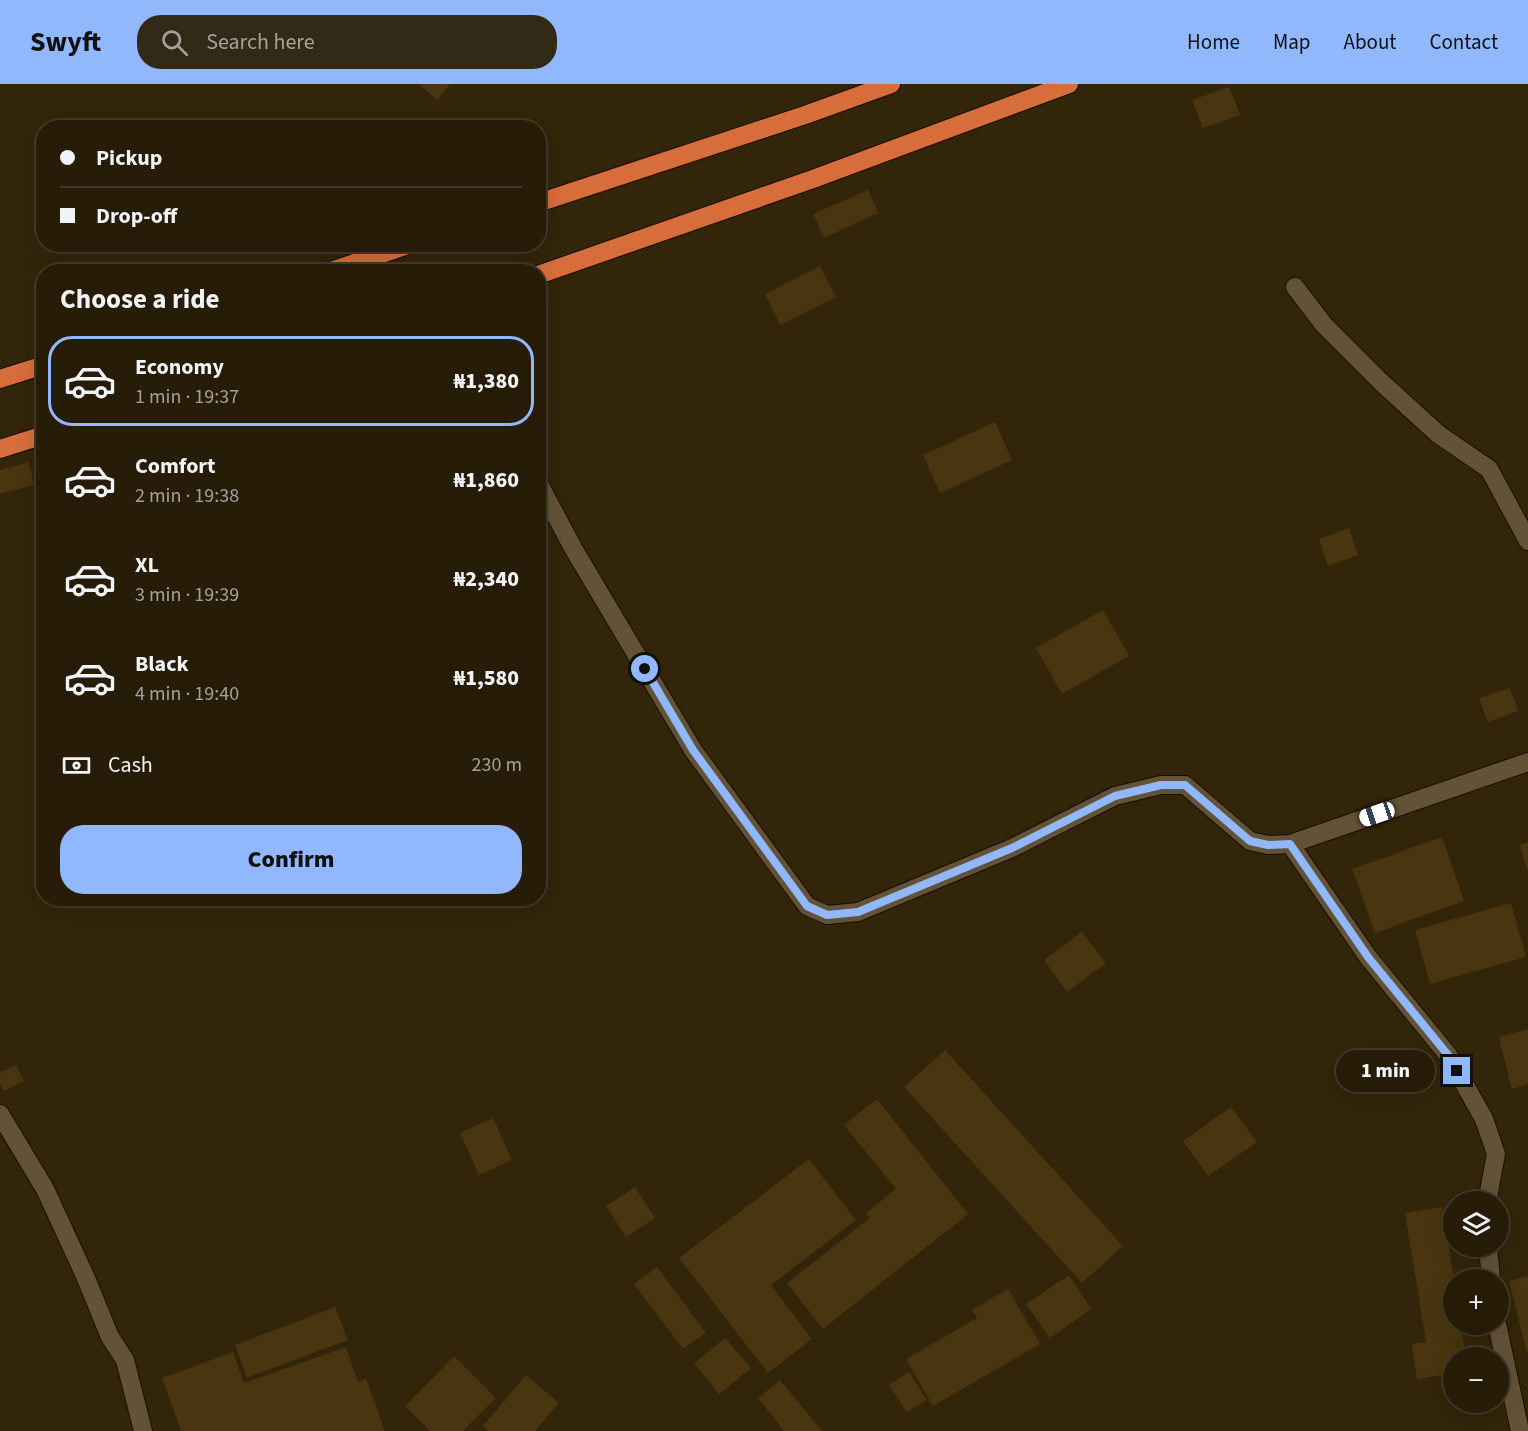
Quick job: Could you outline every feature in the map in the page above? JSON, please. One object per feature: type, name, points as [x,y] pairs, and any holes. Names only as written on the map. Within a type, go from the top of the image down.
[{"type":"highway","points":[[546,200],[794,119],[891,84]]},
{"type":"highway","points":[[546,272],[813,180],[1069,84]]},
{"type":"highway","points":[[352,264],[387,252]]},
{"type":"highway","points":[[0,379],[36,368]]},
{"type":"highway","points":[[0,449],[36,438]]},
{"type":"street","points":[[1295,287],[1324,325],[1438,435],[1490,470],[1528,541]]},
{"type":"street","points":[[546,497],[573,548],[693,750],[807,906],[827,915],[858,912],[1012,848],[1115,796],[1161,785],[1185,785],[1250,841],[1268,845],[1290,844],[1528,762]]},
{"type":"street","points":[[1290,844],[1368,957],[1448,1055],[1484,1119],[1496,1154],[1489,1191]]},
{"type":"street","points":[[0,1114],[45,1190],[85,1276],[110,1337],[125,1360],[143,1431]]},
{"type":"street","points":[[1499,1335],[1520,1431]]},
{"type":"building","points":[[419,84],[450,84],[437,100]]},
{"type":"building","points":[[1229,87],[1240,115],[1203,128],[1192,100]]},
{"type":"building","points":[[868,190],[878,213],[824,238],[813,214]]},
{"type":"building","points":[[820,266],[836,297],[780,325],[765,294]]},
{"type":"building","points":[[995,422],[1012,460],[940,493],[923,455]]},
{"type":"building","points":[[29,462],[34,485],[0,494],[0,470]]},
{"type":"building","points":[[1349,528],[1358,555],[1328,566],[1319,539]]},
{"type":"building","points":[[1103,610],[1129,656],[1062,694],[1036,648]]},
{"type":"building","points":[[1510,688],[1518,711],[1488,722],[1479,698]]},
{"type":"building","points":[[1442,837],[1464,901],[1375,933],[1352,869]]},
{"type":"building","points":[[1528,842],[1528,870],[1527,870],[1520,845]]},
{"type":"building","points":[[1511,903],[1526,957],[1430,984],[1415,930]]},
{"type":"building","points":[[1082,932],[1106,963],[1067,992],[1044,960]]},
{"type":"building","points":[[1528,1029],[1528,1084],[1512,1089],[1499,1037]]},
{"type":"building","points":[[945,1050],[1123,1246],[1082,1283],[904,1087]]},
{"type":"building","points":[[16,1065],[24,1081],[4,1091],[0,1083],[0,1073]]},
{"type":"building","points":[[877,1099],[968,1214],[823,1329],[787,1283],[870,1218],[866,1213],[896,1189],[844,1125]]},
{"type":"building","points":[[1231,1107],[1257,1142],[1208,1176],[1183,1141]]},
{"type":"building","points":[[493,1118],[512,1160],[479,1175],[460,1133]]},
{"type":"building","points":[[809,1159],[856,1220],[771,1285],[812,1339],[768,1373],[679,1258]]},
{"type":"building","points":[[635,1187],[655,1218],[626,1237],[606,1206]]},
{"type":"building","points":[[1442,1207],[1443,1257],[1450,1257],[1452,1269],[1443,1269],[1443,1335],[1463,1335],[1464,1347],[1443,1347],[1443,1375],[1417,1379],[1412,1344],[1426,1342],[1405,1213]]},
{"type":"building","points":[[657,1267],[706,1333],[683,1349],[634,1284]]},
{"type":"building","points":[[1069,1275],[1091,1309],[1050,1338],[1026,1304]]},
{"type":"building","points":[[1528,1276],[1528,1353],[1527,1353],[1509,1281]]},
{"type":"building","points":[[1008,1289],[1040,1344],[933,1406],[906,1359],[977,1318],[972,1310]]},
{"type":"building","points":[[335,1307],[348,1340],[247,1378],[235,1345]]},
{"type":"building","points":[[725,1338],[751,1368],[719,1394],[694,1363]]},
{"type":"building","points":[[346,1347],[358,1382],[366,1379],[385,1431],[181,1431],[162,1378],[233,1352],[244,1383]]},
{"type":"building","points":[[454,1356],[496,1398],[463,1431],[430,1431],[405,1406]]},
{"type":"building","points":[[909,1372],[927,1400],[907,1412],[889,1385]]},
{"type":"building","points":[[526,1375],[559,1403],[535,1431],[488,1431],[483,1426]]},
{"type":"building","points":[[780,1380],[822,1431],[784,1431],[758,1398]]},
{"type":"route","points":[[645,669],[693,750],[807,906],[827,915],[858,912],[1012,848],[1115,796],[1161,785],[1185,785],[1250,841],[1268,845],[1290,844],[1368,957],[1448,1055],[1457,1071]]}]
